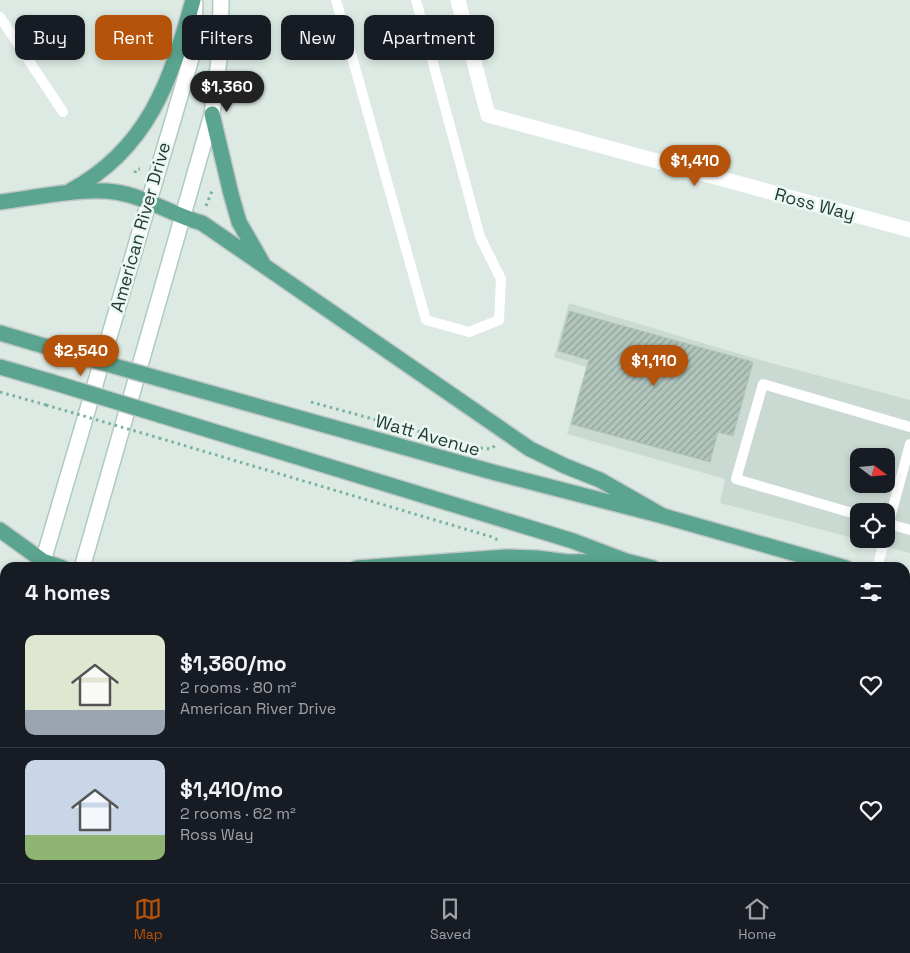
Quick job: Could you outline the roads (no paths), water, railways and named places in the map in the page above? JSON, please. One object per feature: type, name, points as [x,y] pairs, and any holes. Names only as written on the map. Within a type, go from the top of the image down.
[{"type":"main road","points":[[64,194],[90,180],[123,152],[145,124],[162,92],[180,49],[194,0]]},
{"type":"main road","points":[[212,114],[239,222],[264,266]]},
{"type":"main road","points":[[0,202],[64,194],[115,192],[147,202],[182,218],[202,223],[530,449],[600,480],[663,516]]},
{"type":"main road","name":"Watt Avenue","points":[[0,333],[496,474],[663,516],[825,562]]},
{"type":"main road","points":[[0,367],[573,541],[630,562]]},
{"type":"main road","points":[[0,530],[40,562]]},
{"type":"main road","points":[[439,562],[506,557],[568,562],[626,561]]},
{"type":"street","name":"American River Drive","points":[[43,562],[147,202],[193,52],[194,0]]},
{"type":"street","name":"American River Drive","points":[[84,562],[212,114],[220,52],[221,0]]},
{"type":"street","name":"Ross Way","points":[[458,0],[488,115],[910,230]]},
{"type":"lane","points":[[336,0],[426,320],[469,332],[499,320],[500,279],[480,237],[416,0]]},
{"type":"lane","points":[[0,17],[63,112]]},
{"type":"lane","points":[[850,512],[736,479],[764,384],[910,427]]},
{"type":"lane","points":[[894,503],[910,444]]},
{"type":"lane","points":[[895,528],[910,530]]},
{"type":"lane","points":[[879,562],[883,548]]}]
